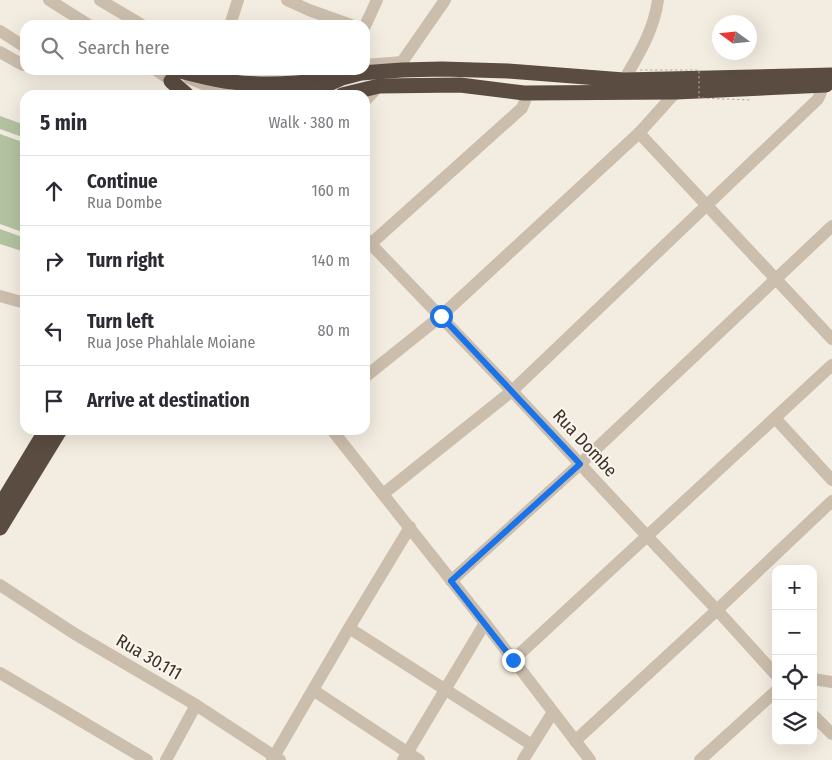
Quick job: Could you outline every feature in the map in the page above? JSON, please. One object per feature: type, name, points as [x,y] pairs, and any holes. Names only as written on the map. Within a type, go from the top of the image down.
[{"type":"highway","points":[[370,71],[402,66],[508,71],[624,80],[828,81]]},
{"type":"highway","points":[[174,75],[184,90]]},
{"type":"highway","points":[[180,75],[256,85],[295,84],[353,75]]},
{"type":"highway","points":[[316,90],[342,78]]},
{"type":"highway","points":[[363,90],[379,86],[460,85],[524,93],[676,92],[828,81]]},
{"type":"highway","points":[[0,506],[43,435]]},
{"type":"highway","points":[[0,528],[57,435]]},
{"type":"street","points":[[49,0],[72,20]]},
{"type":"street","points":[[100,0],[134,20]]},
{"type":"street","points":[[232,20],[238,0]]},
{"type":"street","points":[[287,0],[311,5],[341,20]]},
{"type":"street","points":[[368,20],[377,0]]},
{"type":"street","points":[[370,66],[402,66],[445,0]]},
{"type":"street","points":[[624,80],[649,35],[658,0]]},
{"type":"street","points":[[0,32],[20,44]]},
{"type":"street","points":[[0,52],[20,63]]},
{"type":"street","points":[[174,75],[187,90]]},
{"type":"street","points":[[177,75],[217,90]]},
{"type":"street","points":[[383,494],[512,391],[818,99],[828,81]]},
{"type":"street","points":[[370,96],[379,86]]},
{"type":"street","points":[[370,373],[441,316],[639,132],[676,92]]},
{"type":"street","points":[[370,241],[522,108],[525,101],[524,93]]},
{"type":"street","points":[[639,132],[832,339]]},
{"type":"street","points":[[451,581],[580,464],[832,226]]},
{"type":"street","name":"Rua Dombe","points":[[370,247],[441,316],[772,671]]},
{"type":"street","points":[[0,296],[20,302]]},
{"type":"street","points":[[513,660],[832,365]]},
{"type":"street","points":[[775,418],[832,480]]},
{"type":"street","points":[[336,435],[410,527],[590,760]]},
{"type":"street","points":[[575,741],[832,501]]},
{"type":"street","points":[[276,759],[313,690],[410,527]]},
{"type":"street","name":"Rua 30.111","points":[[0,586],[75,634],[196,705],[276,759]]},
{"type":"street","points":[[405,756],[485,623]]},
{"type":"street","points":[[349,628],[532,745]]},
{"type":"street","points":[[0,673],[147,760]]},
{"type":"street","points":[[817,680],[832,682]]},
{"type":"street","points":[[313,690],[405,756],[420,760]]},
{"type":"street","points":[[700,760],[772,695]]},
{"type":"street","points":[[166,760],[196,705]]},
{"type":"street","points":[[523,760],[553,712]]},
{"type":"street","points":[[817,719],[832,734]]},
{"type":"path","points":[[640,70],[699,70],[700,98],[752,100]]},
{"type":"green space","points":[[0,116],[20,123],[20,136],[0,129]]},
{"type":"green space","points":[[0,134],[20,141],[20,231],[0,224]]},
{"type":"green space","points":[[0,229],[20,236],[20,250],[0,244]]},
{"type":"route","points":[[441,316],[580,464],[451,581],[513,660]]}]
